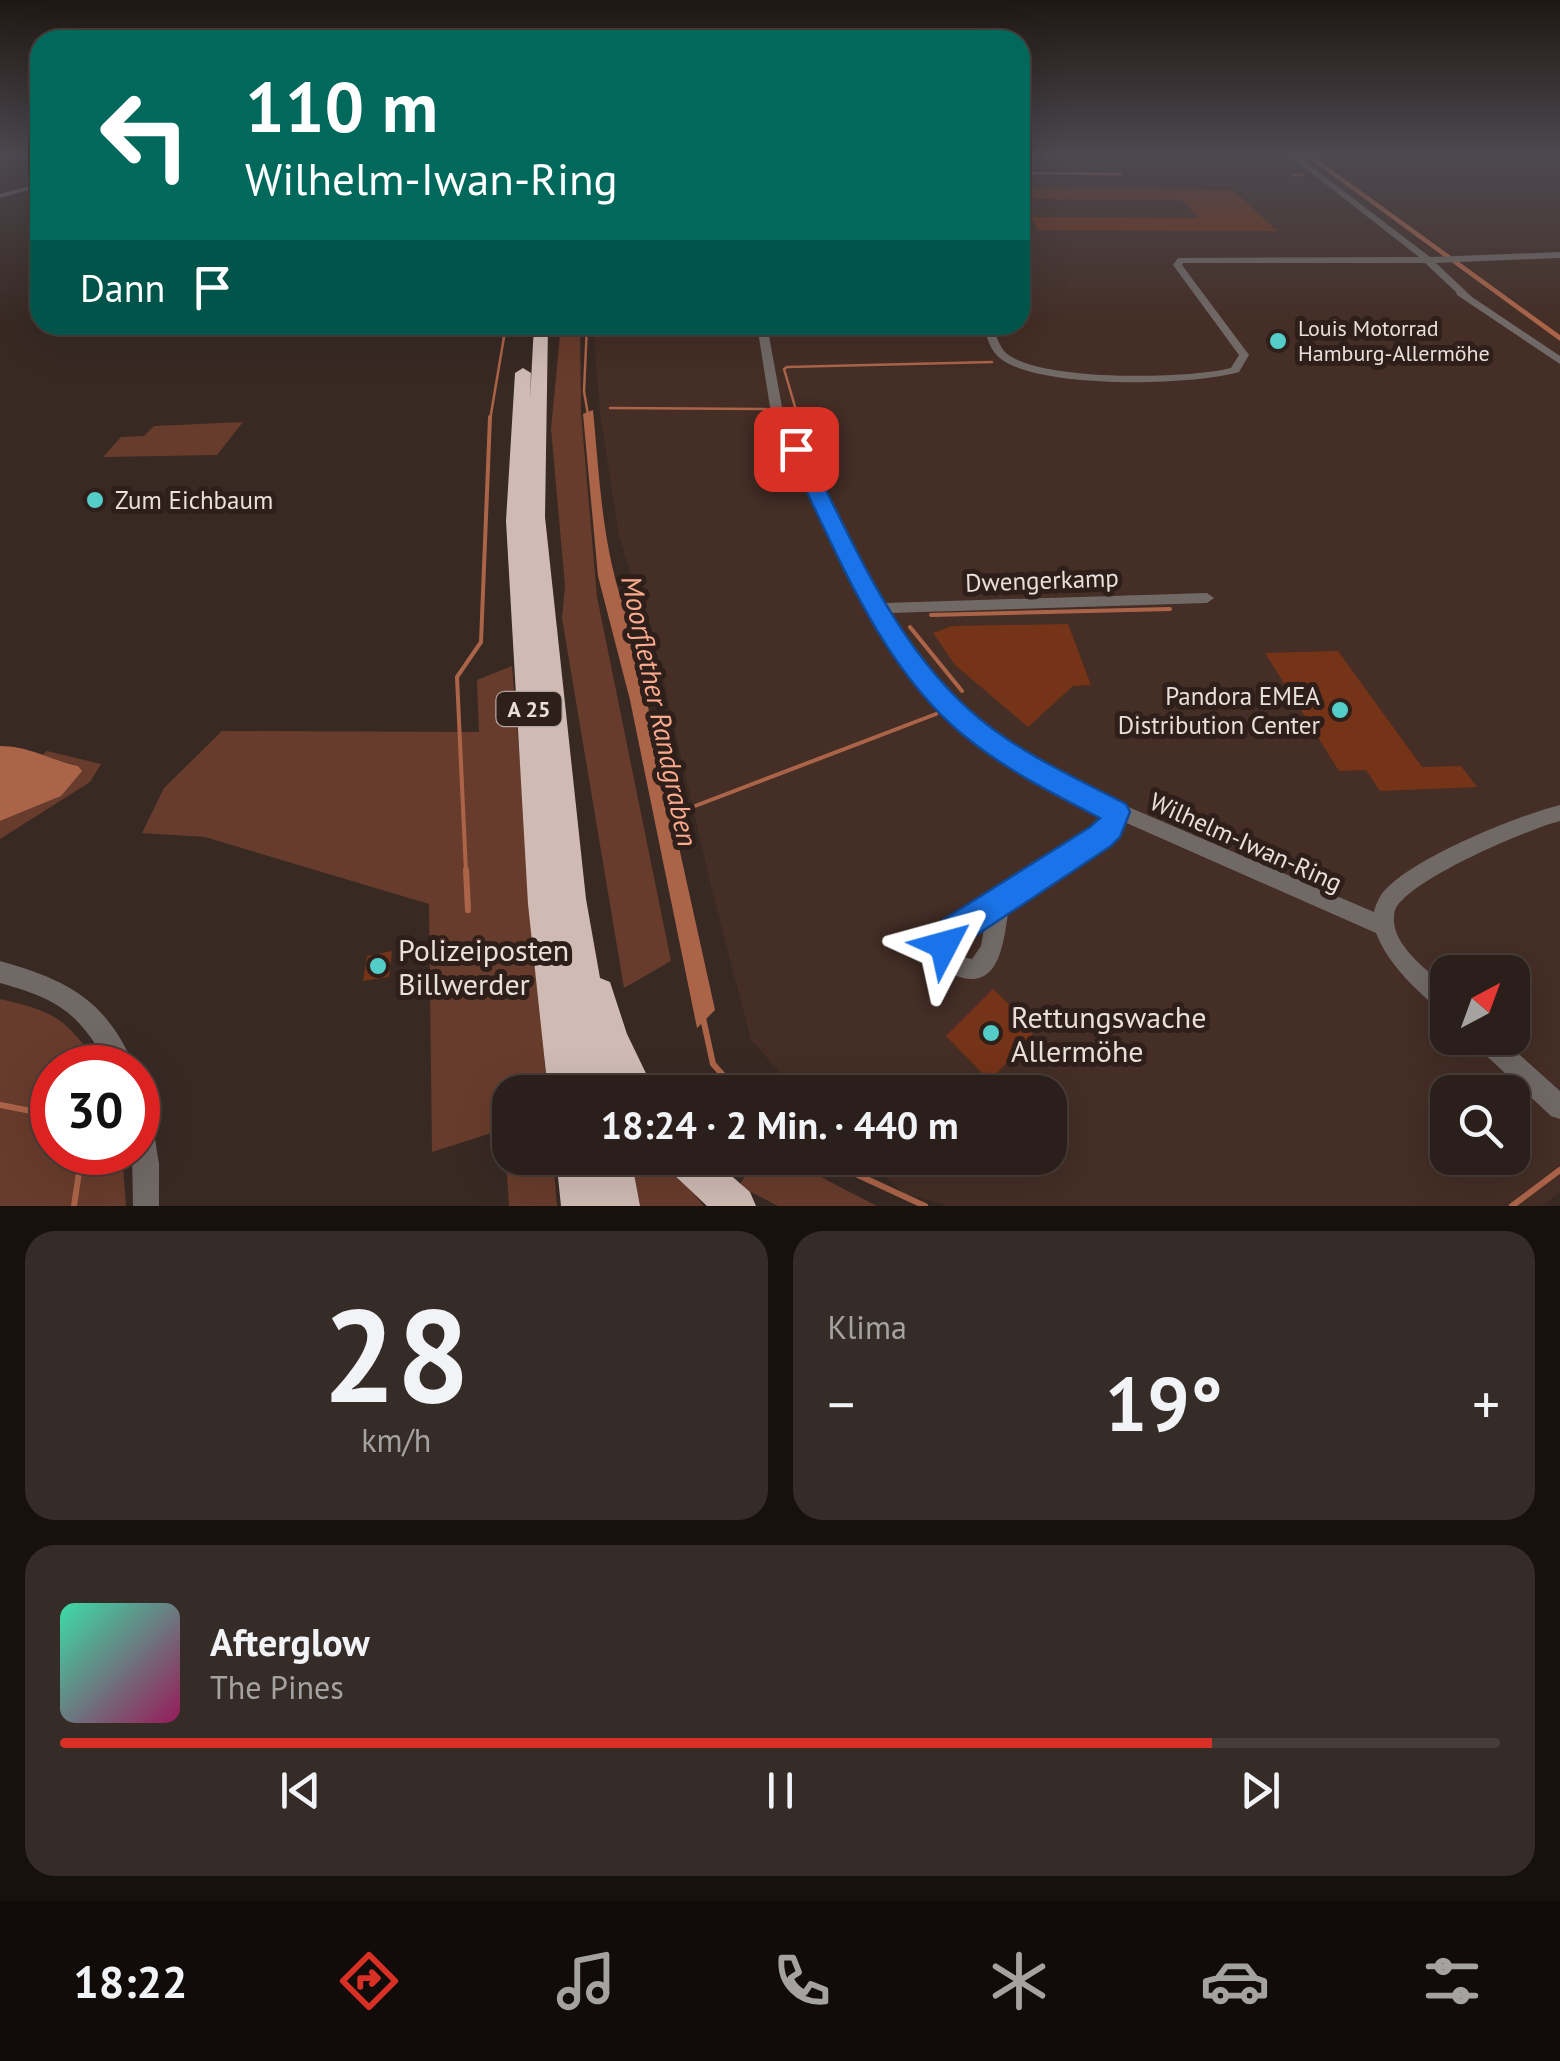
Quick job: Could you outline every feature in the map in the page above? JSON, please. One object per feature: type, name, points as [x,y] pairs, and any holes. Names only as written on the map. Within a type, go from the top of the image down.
[{"type":"highway","name":"A 25","points":[[526,335],[516,521],[542,904],[564,1075]]},
{"type":"highway","name":"A 25","points":[[541,335],[535,518],[571,899],[599,1075]]},
{"type":"highway","points":[[571,899],[612,1040],[630,1075]]},
{"type":"highway","points":[[577,1175],[581,1206]]},
{"type":"highway","points":[[615,1175],[620,1206]]},
{"type":"highway","points":[[702,1175],[736,1206]]},
{"type":"street","points":[[1363,210],[1469,299],[1560,361]]},
{"type":"street","points":[[993,335],[1004,356],[1047,374],[1206,378],[1230,372],[1242,364],[1243,352],[1178,261],[1456,260],[1560,255]]},
{"type":"street","name":"Wilhelm-Iwan-Ring","points":[[764,335],[780,416],[878,608],[909,660],[965,721],[1029,768],[1116,812],[1385,927]]},
{"type":"street","name":"Dwengerkamp","points":[[878,608],[1207,598]]},
{"type":"street","points":[[999,904],[1101,836],[1110,828],[1116,812]]},
{"type":"street","points":[[1430,986],[1412,969],[1385,927],[1388,902],[1400,889],[1488,840],[1560,813]]},
{"type":"street","points":[[0,972],[74,998],[110,1045]]},
{"type":"street","points":[[1503,1055],[1560,1107]]},
{"type":"street","points":[[146,1175],[146,1206]]},
{"type":"shaded area","points":[[1030,210],[1560,210],[1560,1192],[1542,1206],[948,1206],[903,1193],[884,1175],[1067,1175],[1067,1075],[783,1075],[751,1040],[664,683],[619,536],[600,413],[594,335],[1030,335]]},
{"type":"shaded area","points":[[1380,210],[1388,210],[1560,335],[1560,341]]},
{"type":"shaded area","points":[[560,335],[580,335],[581,413],[597,597],[671,961],[624,988],[562,618],[565,586],[551,429]]},
{"type":"shaded area","points":[[593,410],[600,490],[613,569],[629,621],[715,1010],[697,1028],[630,700],[598,576],[583,414]]},
{"type":"shaded area","points":[[243,422],[217,455],[103,457],[121,437],[144,436],[154,426]]},
{"type":"shaded area","points":[[512,666],[546,1075],[492,1075],[492,1133],[432,1152],[429,904],[205,837],[142,833],[164,788],[222,731],[479,732],[477,680]]},
{"type":"shaded area","points":[[0,746],[30,751],[78,766],[82,771],[61,796],[0,821]]},
{"type":"shaded area","points":[[47,751],[101,764],[90,782],[0,839],[0,821],[61,796],[78,766],[42,755]]},
{"type":"shaded area","points":[[0,999],[35,1008],[59,1020],[83,1045],[30,1045],[30,1175],[124,1175],[126,1206],[0,1206]]},
{"type":"shaded area","points":[[507,1175],[554,1175],[557,1206],[509,1206]]},
{"type":"shaded area","points":[[630,1175],[678,1175],[704,1206],[636,1206]]},
{"type":"shaded area","points":[[746,1175],[817,1175],[877,1206],[778,1206],[739,1186]]},
{"type":"building","points":[[1192,210],[1255,210],[1277,231],[1038,230],[1031,217],[1199,218]]},
{"type":"building","points":[[1068,624],[1091,685],[1073,686],[1028,727],[955,665],[933,633],[952,626]]},
{"type":"building","name":"Pandora EMEA Distribution Center","points":[[1338,651],[1422,767],[1461,766],[1477,787],[1380,791],[1366,770],[1339,771],[1265,653]]},
{"type":"building","name":"Polizeiposten Billwerder","points":[[392,951],[389,977],[363,981],[367,956]]},
{"type":"building","name":"Rettungswache Allermöhe","points":[[993,989],[1036,1030],[995,1075],[984,1075],[946,1036]]},
{"type":"waterway","points":[[490,420],[504,335]]},
{"type":"waterway","name":"Moorflether Randgraben","points":[[587,335],[584,391],[588,415]]},
{"type":"waterway","points":[[796,410],[784,369],[787,367],[992,362]]},
{"type":"waterway","points":[[610,408],[766,409]]},
{"type":"waterway","points":[[466,872],[457,677],[481,642],[490,417]]},
{"type":"waterway","points":[[931,615],[1170,609]]},
{"type":"waterway","points":[[910,627],[962,691]]},
{"type":"waterway","points":[[695,806],[936,714]]},
{"type":"waterway","points":[[466,870],[468,910]]},
{"type":"waterway","name":"Moorflether Randgraben","points":[[703,1018],[713,1064],[723,1075]]},
{"type":"waterway","points":[[0,1105],[30,1111]]},
{"type":"waterway","name":"Moorflether Randgraben","points":[[1512,1206],[1560,1170]]},
{"type":"waterway","points":[[74,1206],[79,1175]]},
{"type":"waterway","name":"Moorflether Randgraben","points":[[858,1175],[925,1206]]},
{"type":"place","name":"Louis Motorrad Hamburg-Allermöhe","points":[[1278,341]]},
{"type":"place","name":"Zum Eichbaum","points":[[95,500]]},
{"type":"place","name":"Pandora EMEA Distribution Center","points":[[1340,710]]},
{"type":"place","name":"Polizeiposten Billwerder","points":[[378,966]]},
{"type":"place","name":"Rettungswache Allermöhe","points":[[991,1033]]},
{"type":"route","points":[[796,449],[878,608],[909,660],[946,703],[996,746],[1029,768],[1116,812],[1110,828],[1101,836],[954,931],[944,945]]}]
